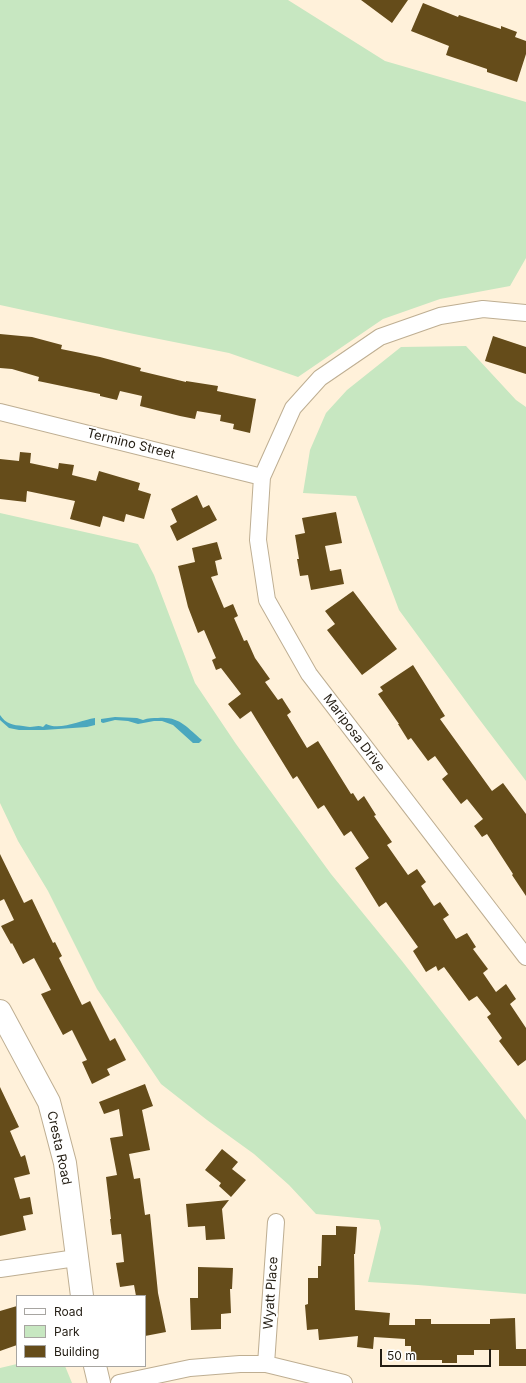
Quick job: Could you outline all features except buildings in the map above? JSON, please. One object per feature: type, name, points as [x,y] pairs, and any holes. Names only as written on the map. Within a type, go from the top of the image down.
[{"type":"street","points":[[262,477],[293,408],[320,378],[380,336],[440,316],[483,308],[526,314]]},
{"type":"street","name":"Termino Street","points":[[0,412],[262,477]]},
{"type":"street","name":"Mariposa Drive","points":[[262,477],[258,540],[266,600],[309,674],[526,957]]},
{"type":"street","name":"Cresta Road","points":[[0,1010],[49,1102],[65,1164],[82,1295]]},
{"type":"street","name":"Wyatt Place","points":[[266,1364],[276,1222]]},
{"type":"street","points":[[0,1270],[76,1258]]},
{"type":"street","points":[[119,1383],[190,1368],[240,1364],[266,1364],[344,1383]]},
{"type":"street","points":[[95,1367],[99,1383]]},
{"type":"green space","points":[[0,0],[288,0],[385,61],[526,102],[526,258],[510,286],[440,299],[383,319],[298,377],[229,353],[0,305]]},
{"type":"green space","points":[[466,346],[516,400],[526,407],[526,781],[399,610],[356,496],[303,493],[310,450],[326,413],[347,390],[401,347]]},
{"type":"green space","points":[[0,513],[138,544],[154,575],[195,683],[236,744],[331,874],[402,961],[526,1120],[526,1294],[368,1282],[381,1228],[379,1220],[316,1214],[289,1185],[254,1154],[161,1084],[97,989],[48,891],[18,841],[0,803]]},
{"type":"green space","points":[[16,1364],[16,1367],[65,1367],[72,1383],[0,1383],[0,1368]]},
{"type":"water","points":[[0,715],[10,724],[29,727],[43,727],[46,724],[52,726],[64,726],[95,718],[95,725],[87,727],[44,730],[19,730],[9,728],[0,720]]},
{"type":"water","points":[[115,717],[137,718],[143,720],[149,718],[172,719],[183,724],[202,740],[199,743],[193,743],[173,725],[162,721],[138,724],[128,721],[115,720],[103,723],[101,722],[101,719]]}]
